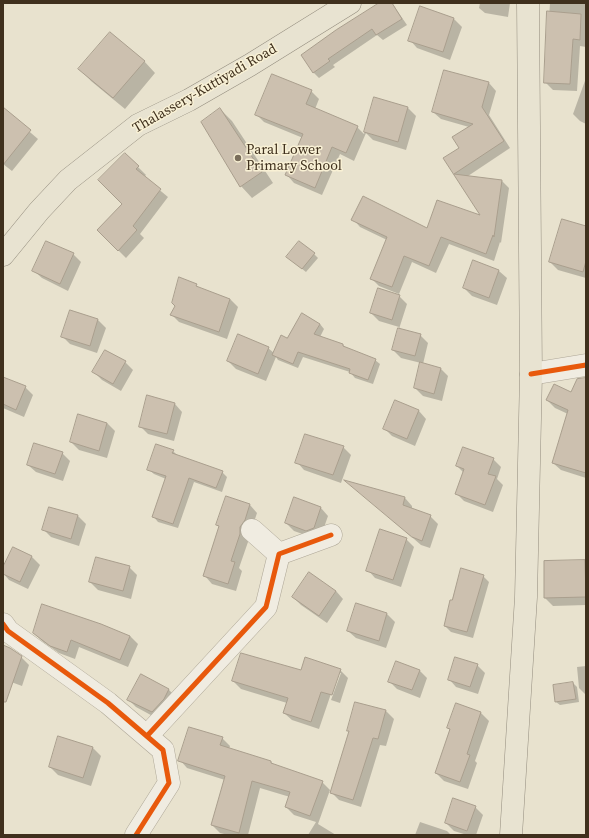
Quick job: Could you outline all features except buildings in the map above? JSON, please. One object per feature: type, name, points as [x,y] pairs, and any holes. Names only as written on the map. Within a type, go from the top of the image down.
[{"type":"main road","name":"Thalassery-Kuttiyadi Road","points":[[3,255],[39,211],[68,180],[138,125],[189,100],[250,65],[350,3]]},
{"type":"main road","points":[[511,835],[526,597],[531,374],[528,3]]},
{"type":"street","points":[[531,374],[586,365]]},
{"type":"street","points":[[252,530],[280,554]]},
{"type":"street","points":[[280,554],[331,535]]},
{"type":"street","points":[[146,736],[266,607],[280,554]]},
{"type":"street","points":[[3,624],[8,631],[108,703],[163,750],[169,783],[136,835]]},
{"type":"cycle path","points":[[531,374],[586,365]]},
{"type":"cycle path","points":[[147,736],[266,607],[279,554],[331,535]]},
{"type":"cycle path","points":[[3,624],[8,631],[108,703],[163,750],[169,783],[136,835]]},
{"type":"place","name":"Paral Lower Primary School","points":[[238,158]]}]
